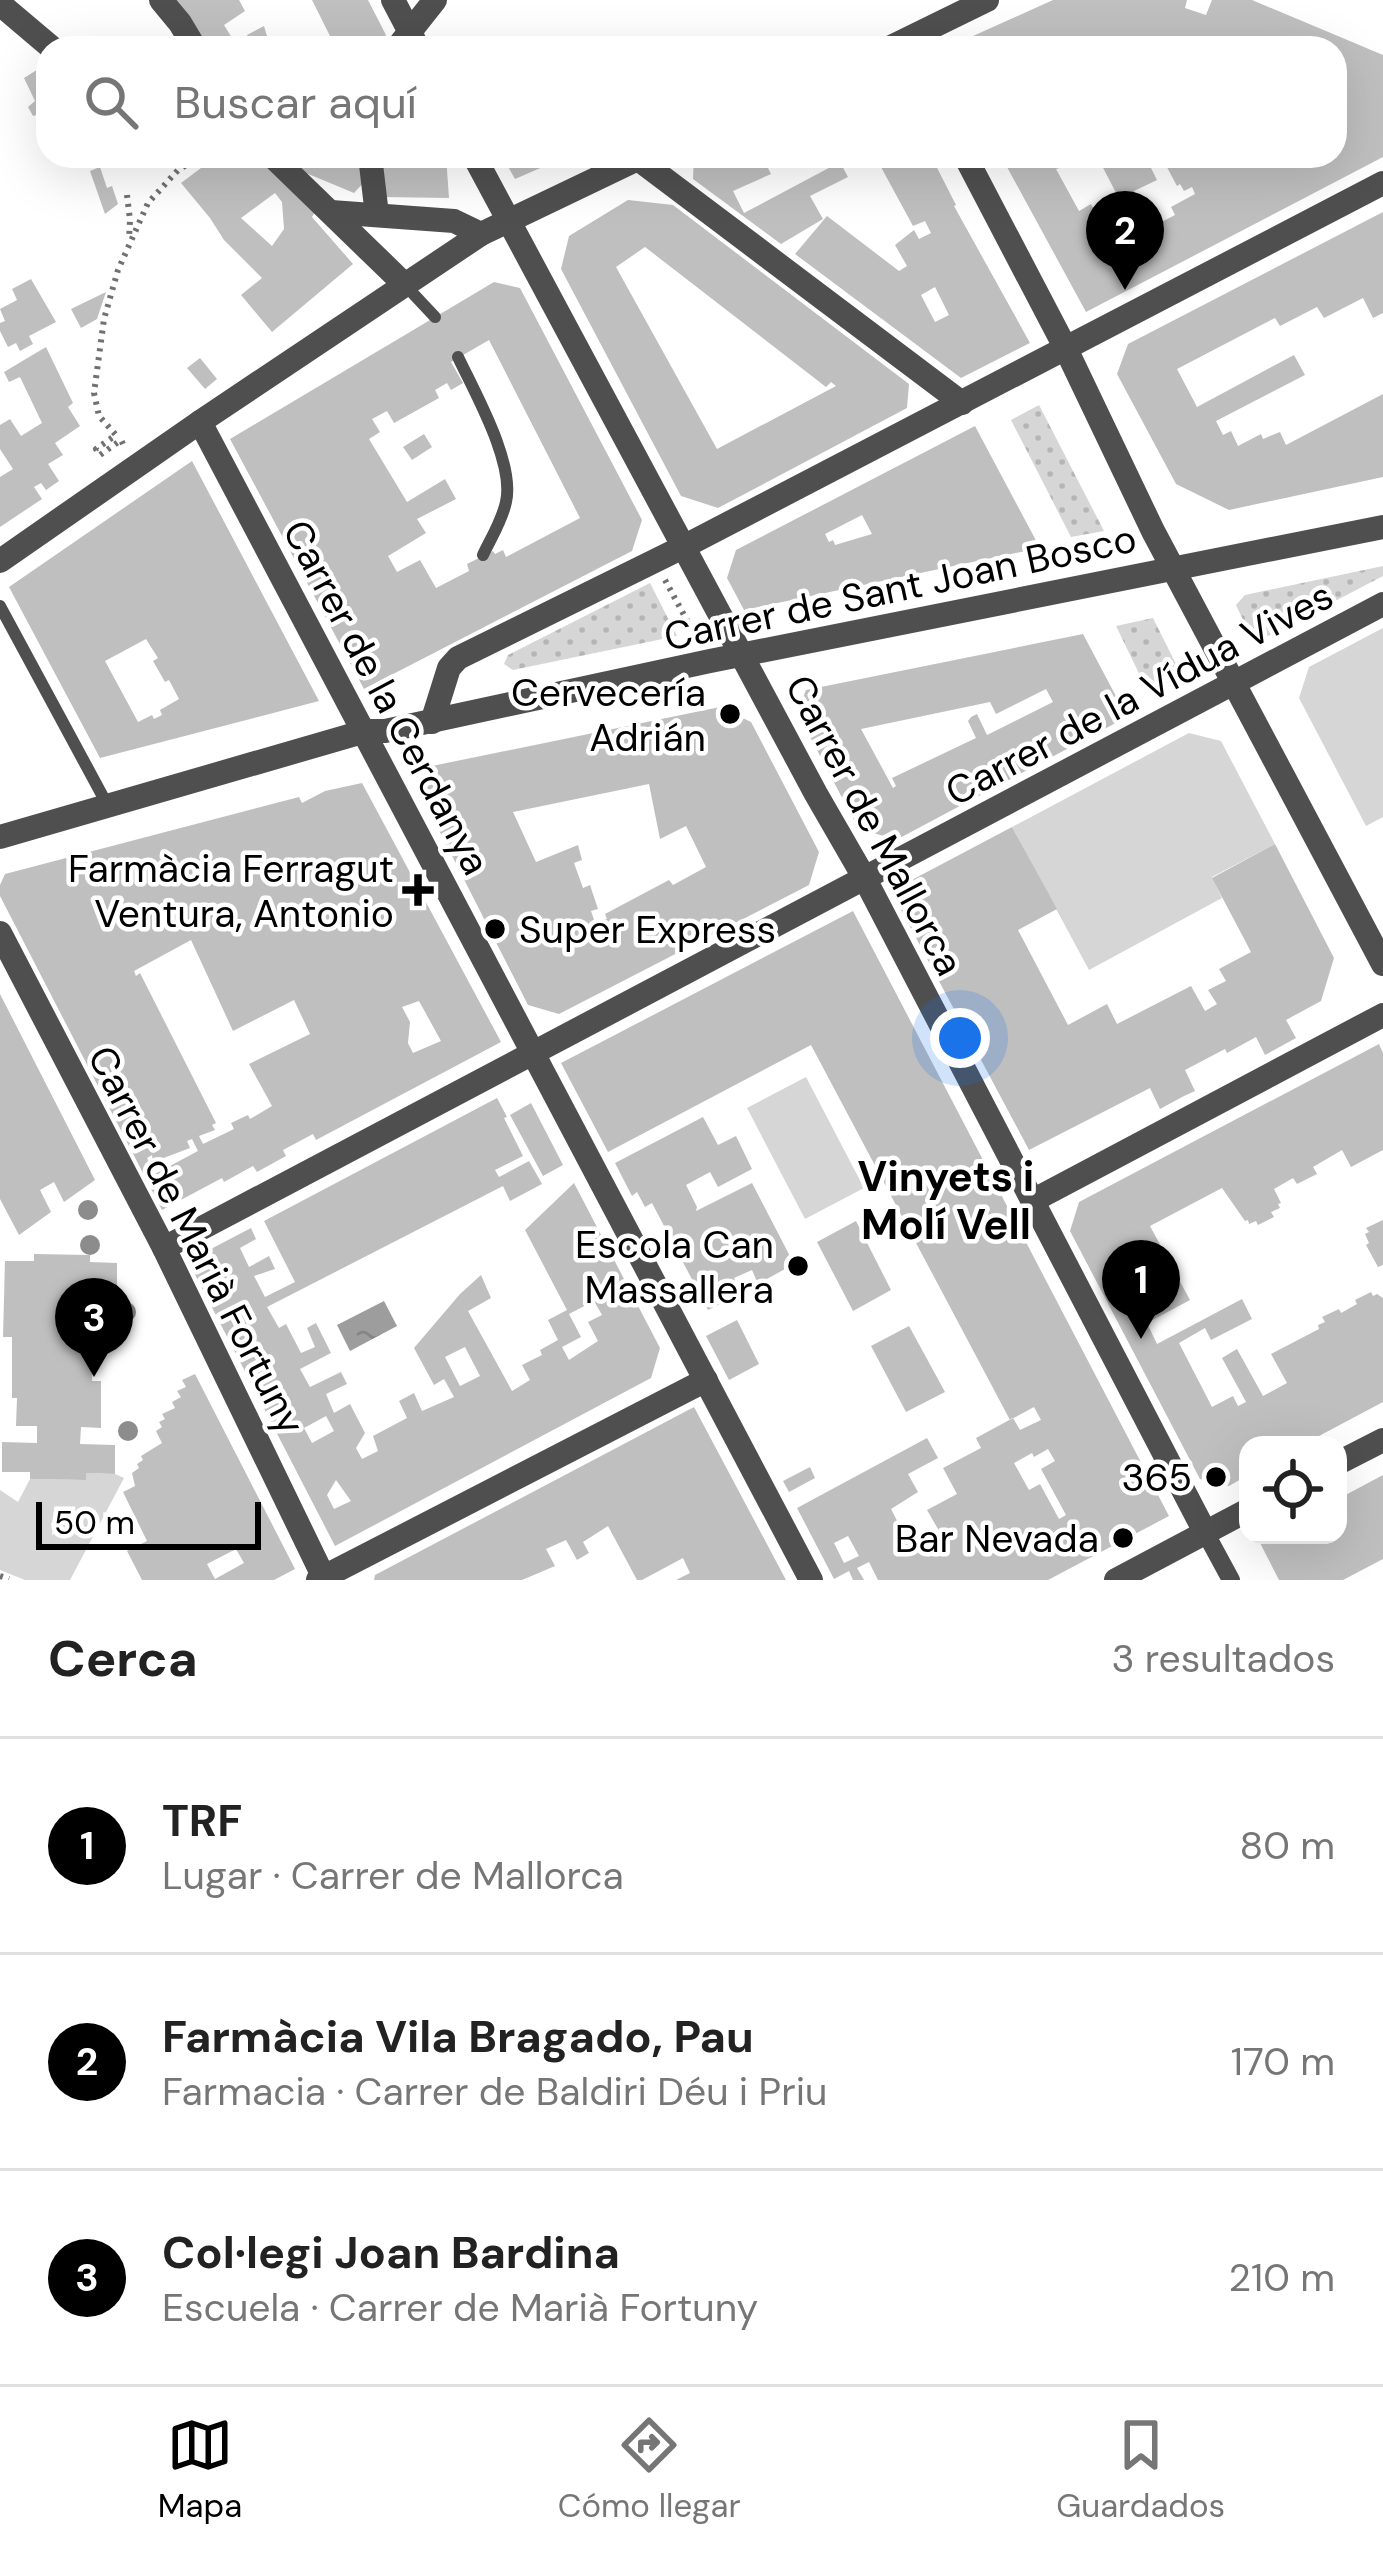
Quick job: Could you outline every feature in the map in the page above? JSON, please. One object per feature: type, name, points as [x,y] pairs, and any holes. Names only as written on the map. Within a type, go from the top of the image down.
[{"type":"street","points":[[160,0],[188,36]]},
{"type":"street","points":[[393,0],[406,36]]},
{"type":"street","points":[[412,36],[435,0]]},
{"type":"street","points":[[919,36],[987,0]]},
{"type":"street","points":[[0,4],[38,36]]},
{"type":"street","points":[[285,168],[404,284]]},
{"type":"street","points":[[371,168],[377,215]]},
{"type":"street","name":"Carrer de Mallorca","points":[[480,168],[865,879],[1205,1532]]},
{"type":"street","points":[[0,561],[482,234],[619,168]]},
{"type":"street","points":[[655,168],[962,403]]},
{"type":"street","points":[[971,168],[1173,568],[1383,964]]},
{"type":"street","name":"Carrer de Sant Joan Bosco","points":[[432,722],[449,668],[500,628],[686,546],[1383,183]]},
{"type":"street","points":[[331,212],[454,221],[482,234]]},
{"type":"street","name":"Carrer de la Cerdanya","points":[[200,422],[811,1580]]},
{"type":"street","name":"Carrer de Sant Joan Bosco","points":[[0,837],[365,731],[432,722],[710,661],[1383,527]]},
{"type":"street","name":"Carrer de la Vídua Vives","points":[[164,1248],[1383,604]]},
{"type":"street","name":"Carrer de Marià Fortuny","points":[[0,933],[164,1248],[322,1579]]},
{"type":"street","points":[[1034,1200],[1383,1015]]},
{"type":"street","points":[[322,1579],[706,1380]]},
{"type":"street","points":[[1347,1458],[1383,1440]]},
{"type":"street","points":[[1116,1580],[1239,1515]]},
{"type":"street","points":[[1205,1532],[1232,1580]]},
{"type":"lane","points":[[404,284],[435,317]]},
{"type":"lane","points":[[458,357],[493,431],[508,480],[507,500],[483,555]]},
{"type":"lane","points":[[0,606],[109,807]]},
{"type":"path","points":[[118,438],[99,416],[94,393],[104,319],[118,269],[148,203],[181,168]]},
{"type":"path","points":[[128,195],[128,248]]},
{"type":"path","points":[[654,561],[710,661]]},
{"type":"path","points":[[0,1576],[9,1579]]},
{"type":"shaded area","points":[[1039,405],[1104,531],[1071,537],[1011,420]]},
{"type":"shaded area","points":[[1383,566],[1383,576],[1268,636],[1252,639],[1236,605],[1245,595]]},
{"type":"shaded area","points":[[650,583],[677,636],[513,670],[504,664],[508,655]]},
{"type":"shaded area","points":[[1153,618],[1182,676],[1148,692],[1116,626]]},
{"type":"shaded area","points":[[1383,628],[1383,817],[1366,826],[1299,698],[1309,667]]},
{"type":"shaded area","points":[[1189,733],[1221,741],[1275,844],[1212,877],[1222,898],[1089,970],[1012,827]]},
{"type":"shaded area","points":[[806,1077],[864,1188],[805,1219],[747,1108]]},
{"type":"shaded area","points":[[86,1473],[124,1478],[70,1580],[25,1580],[0,1570],[0,1490],[18,1502],[30,1479],[86,1480]]},
{"type":"water","points":[[384,1301],[397,1326],[350,1351],[337,1325]]},
{"type":"building","points":[[175,0],[239,0],[245,11],[224,25],[231,36],[196,36]]},
{"type":"building","points":[[312,0],[368,0],[386,35],[385,36],[330,36]]},
{"type":"building","points":[[1053,0],[1187,0],[1185,8],[1206,15],[1212,0],[1252,0],[1338,36],[973,36]]},
{"type":"building","points":[[264,26],[267,36],[248,36],[247,35]]},
{"type":"building","points":[[1347,40],[1383,55],[1383,157],[1086,312],[1008,168],[1060,168],[1056,169],[1079,211],[1091,204],[1105,232],[1130,220],[1103,168],[1151,168],[1157,180],[1134,191],[1152,227],[1175,215],[1171,207],[1195,194],[1192,187],[1184,191],[1167,168],[1347,168]]},
{"type":"building","points":[[36,70],[36,115],[33,116],[28,107],[35,101],[24,78]]},
{"type":"building","points":[[100,168],[107,188],[112,186],[118,204],[105,214],[90,171]]},
{"type":"building","points":[[201,168],[269,168],[315,212],[312,217],[353,264],[272,332],[241,295],[262,278],[224,240],[181,183]],"holes":[[[275,193],[282,202],[284,229],[272,246],[241,218]]]},
{"type":"building","points":[[300,168],[364,168],[366,180],[354,193]]},
{"type":"building","points":[[378,168],[447,168],[449,198],[381,197]]},
{"type":"building","points":[[509,168],[540,168],[515,179]]},
{"type":"building","points":[[693,168],[768,168],[771,174],[733,191],[744,213],[829,168],[843,168],[848,177],[810,196],[823,219],[781,244],[693,179]]},
{"type":"building","points":[[882,168],[937,168],[1030,343],[961,378],[795,254],[827,216],[899,271],[907,266],[895,245],[914,230],[919,239],[931,233],[925,221],[913,226]],"holes":[[[935,287],[949,315],[935,322],[921,295]]]},
{"type":"building","points":[[628,200],[673,205],[909,384],[907,408],[718,508],[681,496],[561,269],[569,236]],"holes":[[[645,247],[826,387],[831,382],[836,386],[717,449],[616,267]]]},
{"type":"building","points":[[1383,212],[1383,313],[1373,318],[1363,298],[1324,318],[1317,307],[1280,326],[1275,318],[1177,369],[1197,407],[1294,355],[1305,375],[1216,421],[1223,435],[1231,431],[1238,446],[1261,434],[1263,439],[1280,432],[1286,445],[1383,394],[1383,477],[1229,510],[1176,484],[1117,374],[1128,344]]},
{"type":"building","points":[[31,279],[56,322],[29,336],[33,344],[20,351],[16,343],[8,347],[0,331],[5,321],[0,309],[17,300],[12,289]]},
{"type":"building","points":[[494,282],[520,288],[642,520],[632,551],[364,689],[230,439]],"holes":[[[489,340],[580,518],[506,557],[503,550],[493,551],[467,564],[469,571],[436,588],[420,560],[397,572],[388,556],[426,533],[417,519],[456,499],[445,479],[407,502],[369,439],[380,432],[372,419],[387,411],[394,423],[439,398],[435,390],[447,383],[451,390],[463,383],[451,362]]]},
{"type":"building","points":[[106,292],[97,319],[81,328],[71,309]]},
{"type":"building","points":[[46,347],[80,426],[55,443],[63,455],[48,464],[59,481],[46,490],[41,483],[34,487],[42,499],[0,527],[0,477],[13,469],[0,449],[0,425],[10,419],[21,436],[42,423],[20,377],[9,382],[4,372]]},
{"type":"building","points":[[200,358],[217,379],[205,389],[187,368]]},
{"type":"building","points":[[975,426],[1040,548],[744,610],[727,578],[736,550]],"holes":[[[862,515],[872,534],[835,545],[825,534]]]},
{"type":"building","points":[[424,434],[432,447],[412,460],[403,447]]},
{"type":"building","points":[[192,461],[319,701],[100,758],[9,587]],"holes":[[[146,639],[158,658],[153,661],[179,699],[160,710],[162,715],[138,722],[105,661]]]},
{"type":"building","points":[[1083,634],[1127,717],[896,840],[858,828],[797,712],[806,690]],"holes":[[[1046,689],[1053,702],[987,735],[977,714],[971,717],[968,721],[976,738],[892,778],[893,788],[861,729],[990,702],[996,714]]]},
{"type":"building","points":[[720,707],[751,722],[819,852],[809,885],[559,1014],[528,1005],[418,789],[427,767]],"holes":[[[649,784],[660,839],[686,826],[706,867],[673,885],[669,880],[605,914],[604,928],[598,931],[591,911],[598,909],[590,885],[583,888],[574,863],[582,860],[578,845],[536,862],[513,812]]]},
{"type":"building","points":[[362,783],[501,1042],[316,1140],[313,1134],[283,1150],[286,1156],[257,1172],[253,1166],[224,1182],[222,1178],[162,1210],[0,896],[0,885],[5,874],[299,797],[302,803],[325,791]],"holes":[[[191,940],[233,1031],[294,1000],[310,1034],[249,1064],[272,1106],[231,1123],[234,1129],[203,1144],[199,1136],[215,1130],[212,1125],[216,1123],[140,973],[136,976],[134,971]],[[419,1001],[441,1041],[413,1053],[408,1043],[410,1022],[402,1007]],[[192,1139],[198,1151],[155,1174],[147,1158],[152,1155],[153,1162],[190,1148],[187,1141]]]},
{"type":"building","points":[[1012,827],[1057,909],[1018,930],[1068,1025],[1107,1004],[1117,1024],[1191,986],[1205,1011],[1217,1004],[1208,990],[1226,981],[1219,969],[1251,952],[1212,878],[1275,844],[1334,958],[1321,1001],[1286,1020],[1296,1038],[1265,1055],[1256,1037],[1185,1070],[1195,1091],[1160,1109],[1150,1088],[1029,1150],[891,891]]},
{"type":"building","points":[[853,911],[1169,1516],[1048,1580],[878,1580],[869,1562],[857,1568],[864,1580],[853,1580],[849,1571],[834,1579],[797,1508],[927,1438],[938,1458],[908,1474],[918,1492],[891,1509],[913,1552],[942,1536],[927,1510],[957,1494],[943,1468],[981,1448],[976,1438],[1010,1420],[811,1045],[608,1152],[561,1063]],"holes":[[[1034,1407],[1041,1420],[1020,1430],[1013,1418]],[[1048,1449],[1055,1461],[1041,1469],[1066,1515],[1059,1519],[1040,1484],[1029,1490],[1014,1463]],[[848,1536],[859,1556],[844,1563],[834,1543]]]},
{"type":"building","points":[[0,994],[95,1180],[64,1202],[54,1182],[40,1190],[51,1212],[19,1235],[0,1199]]},
{"type":"building","points":[[1379,1044],[1383,1053],[1383,1150],[1351,1167],[1342,1150],[1313,1167],[1317,1174],[1297,1184],[1293,1178],[1274,1189],[1280,1208],[1258,1225],[1245,1221],[1222,1188],[1150,1226],[1190,1300],[1147,1323],[1157,1344],[1242,1299],[1252,1319],[1211,1340],[1205,1328],[1179,1343],[1212,1407],[1233,1396],[1238,1406],[1246,1402],[1222,1358],[1237,1349],[1263,1396],[1287,1383],[1271,1354],[1319,1329],[1325,1322],[1322,1317],[1339,1309],[1341,1313],[1371,1292],[1377,1294],[1383,1298],[1383,1402],[1319,1436],[1239,1436],[1239,1480],[1229,1486],[1200,1479],[1070,1231],[1079,1202]]},
{"type":"building","points":[[497,1098],[523,1156],[495,1170],[499,1177],[529,1161],[542,1184],[510,1201],[503,1186],[267,1307],[279,1328],[286,1324],[301,1353],[315,1347],[307,1328],[316,1323],[331,1353],[300,1369],[310,1387],[341,1372],[347,1384],[326,1394],[334,1413],[350,1404],[365,1433],[356,1448],[362,1459],[378,1451],[373,1436],[407,1418],[399,1401],[414,1393],[422,1411],[454,1397],[444,1379],[434,1385],[414,1348],[481,1275],[491,1298],[468,1311],[512,1391],[530,1380],[522,1365],[558,1340],[548,1320],[567,1310],[525,1230],[574,1183],[660,1348],[651,1378],[335,1546],[188,1261],[251,1228],[256,1239],[240,1248],[249,1267],[269,1256],[275,1269],[254,1276],[265,1297],[295,1282],[264,1221]],"holes":[[[594,1301],[602,1315],[588,1322],[598,1341],[569,1360],[562,1347],[581,1337],[569,1314]],[[465,1347],[480,1376],[460,1386],[445,1357]],[[326,1416],[334,1431],[312,1443],[304,1428]],[[336,1480],[351,1501],[334,1509],[327,1495]]]},
{"type":"building","points":[[531,1103],[563,1165],[543,1176],[510,1115]]},
{"type":"building","points":[[703,1117],[718,1145],[736,1136],[752,1169],[718,1187],[710,1172],[686,1185],[696,1211],[752,1183],[794,1264],[758,1284],[752,1270],[734,1278],[741,1294],[708,1310],[652,1203],[645,1207],[637,1192],[632,1196],[615,1163]]},
{"type":"building","points":[[1383,1220],[1383,1265],[1378,1267],[1365,1234],[1369,1232],[1366,1228]]},
{"type":"building","points":[[856,1221],[891,1290],[853,1311],[817,1242]]},
{"type":"building","points":[[34,1254],[90,1255],[90,1262],[117,1263],[117,1293],[83,1292],[82,1310],[102,1310],[102,1341],[82,1340],[82,1357],[93,1357],[92,1381],[101,1381],[101,1428],[81,1427],[80,1444],[115,1445],[115,1474],[86,1473],[86,1480],[30,1479],[30,1472],[2,1472],[2,1442],[37,1443],[37,1426],[16,1426],[12,1337],[3,1337],[5,1261],[34,1261]]},
{"type":"building","points":[[737,1320],[759,1364],[729,1380],[706,1336]]},
{"type":"building","points":[[909,1326],[945,1392],[906,1412],[871,1346]]},
{"type":"building","points":[[195,1374],[295,1569],[274,1580],[142,1580],[127,1551],[147,1541],[123,1492],[135,1486],[132,1473],[139,1468],[141,1456],[162,1443],[156,1431],[165,1419],[162,1414],[175,1408],[172,1402],[181,1397],[177,1391],[186,1387],[182,1380]],"holes":[[[236,1549],[244,1563],[215,1579],[207,1564]]]},
{"type":"building","points":[[694,1407],[786,1580],[676,1580],[690,1573],[683,1558],[637,1580],[608,1526],[583,1542],[589,1553],[577,1560],[566,1540],[546,1549],[555,1566],[522,1580],[374,1580],[375,1575]]},
{"type":"building","points":[[810,1467],[815,1478],[789,1492],[783,1481]]},
{"type":"building","points":[[1383,1475],[1383,1559],[1343,1580],[1279,1580],[1261,1544],[1347,1544],[1347,1494]]},
{"type":"place","name":"Farmàcia Vila Bragado, Pau","points":[[1125,290]]},
{"type":"place","name":"Cervecería Adrián","points":[[730,714]]},
{"type":"place","name":"Farmàcia Ferragut Ventura, Antonio","points":[[418,890]]},
{"type":"place","name":"Super Express","points":[[495,929]]},
{"type":"place","name":"Escola Can Massallera","points":[[798,1266]]},
{"type":"place","name":"TRF","points":[[1141,1339]]},
{"type":"place","name":"Col·legi Joan Bardina","points":[[94,1377]]},
{"type":"place","name":"365","points":[[1216,1477]]},
{"type":"place","name":"Bar Nevada","points":[[1123,1538]]},
{"type":"district","name":"Vinyets i Molí Vell","points":[[946,1200]]}]
